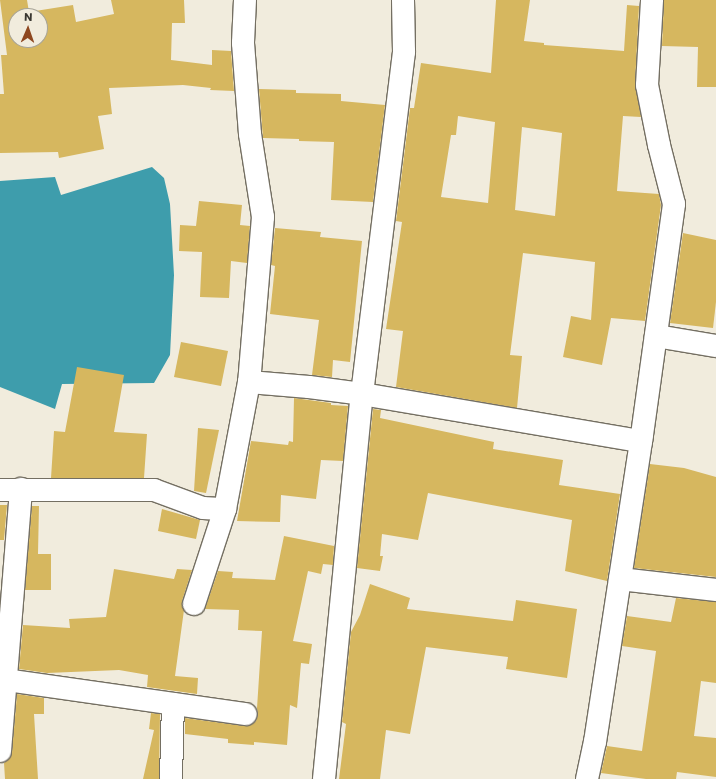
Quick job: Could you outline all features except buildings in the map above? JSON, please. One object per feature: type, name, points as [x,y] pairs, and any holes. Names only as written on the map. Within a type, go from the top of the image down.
[{"type":"street","points":[[194,604],[225,509],[249,382],[263,217],[250,134],[243,43],[245,0]]},
{"type":"street","points":[[324,779],[362,394],[404,52],[403,0]]},
{"type":"street","points":[[591,778],[596,734],[641,441],[674,204],[647,85],[652,0]]},
{"type":"street","points":[[656,336],[716,346]]},
{"type":"street","points":[[249,382],[309,386],[641,441]]},
{"type":"street","points":[[0,751],[6,680],[10,490],[154,490],[203,508],[225,509]]},
{"type":"street","points":[[620,579],[716,590]]},
{"type":"street","points":[[6,680],[246,714]]},
{"type":"street","points":[[171,779],[173,704]]},
{"type":"water","points":[[152,167],[164,178],[170,204],[174,275],[170,355],[154,383],[62,384],[55,409],[0,387],[0,181],[55,177],[61,195]]}]
